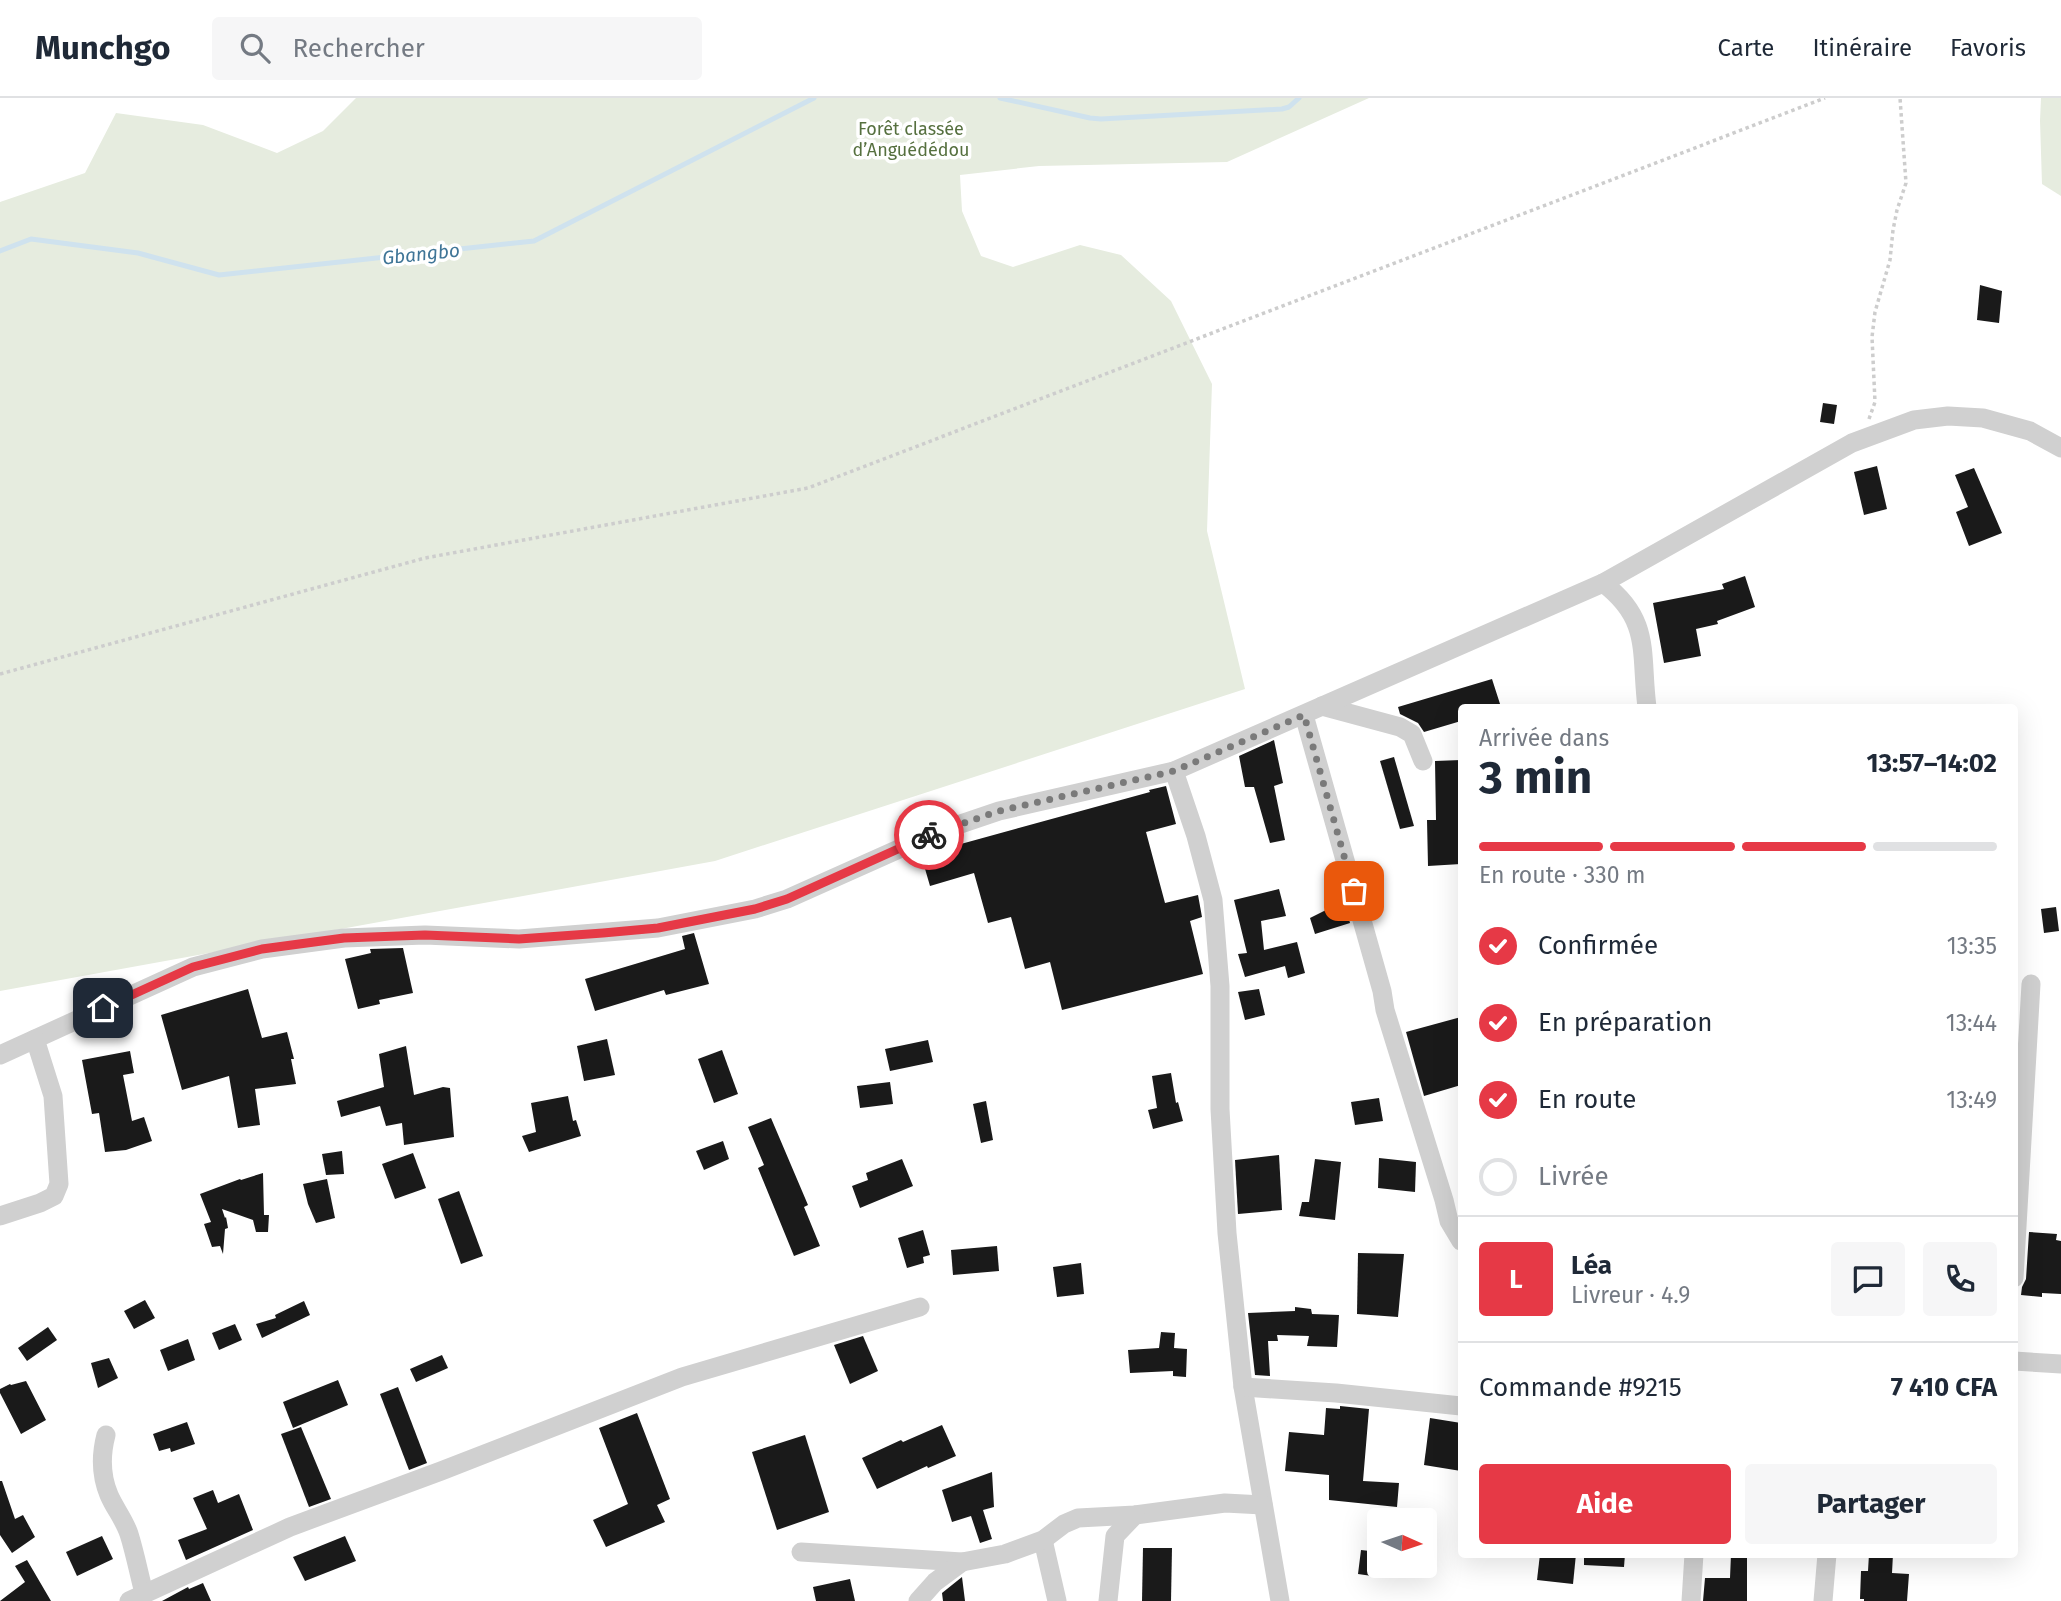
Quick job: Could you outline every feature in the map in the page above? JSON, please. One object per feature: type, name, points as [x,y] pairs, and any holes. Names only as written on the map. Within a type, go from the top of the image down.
[{"type":"street","points":[[0,1055],[193,967],[262,949],[344,938],[425,935],[519,939],[658,928],[755,909],[787,899],[936,832],[999,811],[1174,771],[1603,583],[1852,443],[1914,420],[1948,416],[1983,418],[2030,431],[2061,448]]},
{"type":"street","points":[[1603,583],[1628,606],[1636,621],[1643,648],[1647,704]]},
{"type":"street","points":[[1313,710],[1400,727],[1412,734],[1423,761]]},
{"type":"street","points":[[1313,710],[1398,1054],[1449,1221],[1458,1236]]},
{"type":"street","points":[[1174,771],[1196,836],[1213,900],[1220,985],[1220,1109],[1227,1233],[1243,1387],[1280,1601]]},
{"type":"street","points":[[2018,1209],[2031,984]]},
{"type":"street","points":[[0,1216],[54,1196],[58,1184],[53,1096],[35,1039]]},
{"type":"street","points":[[107,1435],[102,1452],[105,1481],[108,1495],[123,1518],[129,1534],[136,1597],[290,1527],[682,1377],[920,1307]]},
{"type":"street","points":[[2018,1361],[2061,1364]]},
{"type":"street","points":[[1243,1387],[1336,1392],[1458,1406]]},
{"type":"street","points":[[801,1552],[962,1562],[1005,1554],[1043,1540],[1064,1524],[1078,1518],[1135,1515],[1225,1503],[1263,1505]]},
{"type":"street","points":[[1108,1601],[1115,1536],[1135,1515]]},
{"type":"street","points":[[1043,1540],[1057,1601]]},
{"type":"street","points":[[1691,1601],[1694,1558]]},
{"type":"street","points":[[1823,1601],[1827,1558]]},
{"type":"street","points":[[918,1601],[935,1583],[962,1562]]},
{"type":"path","points":[[0,674],[425,558],[808,488],[1825,98]]},
{"type":"path","points":[[1852,443],[1871,415],[1875,402],[1872,337],[1875,312],[1890,260],[1897,210],[1906,183],[1900,98]]},
{"type":"green space","name":"Forêt classée d’Anguédédou","points":[[356,98],[1369,98],[1227,162],[1039,166],[960,175],[962,211],[981,256],[1013,267],[1080,245],[1121,255],[1171,301],[1212,384],[1207,531],[1245,689],[715,861],[0,991],[0,202],[85,173],[116,113],[203,125],[277,153],[323,131]]},
{"type":"green space","points":[[2041,98],[2061,98],[2061,196],[2042,184]]},
{"type":"building","points":[[1980,285],[2002,291],[1999,323],[1977,320]]},
{"type":"building","points":[[1823,403],[1837,405],[1834,424],[1820,422]]},
{"type":"building","points":[[1877,466],[1887,509],[1864,515],[1854,472]]},
{"type":"building","points":[[1974,468],[2002,533],[1969,546],[1956,512],[1968,507],[1955,475]]},
{"type":"building","points":[[1745,576],[1755,607],[1717,621],[1718,624],[1696,629],[1701,656],[1664,663],[1653,603],[1724,589],[1722,584]]},
{"type":"building","points":[[1492,679],[1500,704],[1458,704],[1458,722],[1424,732],[1418,723],[1400,714],[1398,707]]},
{"type":"building","points":[[1274,740],[1283,783],[1274,786],[1285,840],[1270,843],[1254,787],[1245,787],[1239,756]]},
{"type":"building","points":[[1394,757],[1414,826],[1400,829],[1380,761]]},
{"type":"building","points":[[1458,760],[1458,864],[1428,866],[1427,820],[1436,820],[1435,761]]},
{"type":"building","points":[[1166,786],[1176,824],[1146,832],[1165,903],[1198,895],[1202,917],[1190,921],[1203,974],[1062,1010],[1050,962],[1025,969],[1011,917],[988,923],[974,873],[930,886],[921,855]]},
{"type":"building","points":[[1326,876],[1337,876],[1350,923],[1315,934],[1310,918],[1326,910]]},
{"type":"building","points":[[1279,889],[1286,916],[1261,921],[1264,950],[1297,942],[1305,973],[1288,978],[1285,966],[1245,977],[1238,954],[1247,953],[1234,900]]},
{"type":"building","points":[[2056,907],[2059,931],[2044,933],[2041,909]]},
{"type":"building","points":[[694,933],[709,984],[666,995],[664,990],[595,1011],[585,979],[685,949],[682,936]]},
{"type":"building","points":[[403,948],[413,993],[379,1000],[380,1004],[358,1009],[345,959],[371,953],[370,949]]},
{"type":"building","points":[[248,989],[262,1038],[287,1032],[294,1059],[291,1059],[296,1084],[255,1089],[260,1125],[238,1128],[229,1076],[182,1090],[161,1015]]},
{"type":"building","points":[[1259,989],[1265,1015],[1245,1020],[1238,992]]},
{"type":"building","points":[[1458,1018],[1458,1086],[1424,1096],[1406,1032]]},
{"type":"building","points":[[607,1039],[615,1075],[584,1081],[577,1046]]},
{"type":"building","points":[[928,1040],[933,1062],[890,1071],[885,1049]]},
{"type":"building","points":[[406,1046],[414,1095],[443,1087],[450,1088],[454,1137],[404,1145],[402,1123],[386,1126],[380,1106],[341,1117],[337,1101],[384,1087],[379,1054]]},
{"type":"building","points":[[722,1050],[738,1094],[714,1103],[698,1059]]},
{"type":"building","points":[[130,1051],[134,1073],[123,1075],[132,1121],[144,1117],[152,1141],[126,1150],[105,1152],[99,1113],[92,1114],[82,1060]]},
{"type":"building","points":[[1171,1073],[1176,1103],[1178,1102],[1183,1121],[1153,1129],[1148,1110],[1157,1108],[1152,1076]]},
{"type":"building","points":[[890,1082],[893,1104],[860,1108],[857,1086]]},
{"type":"building","points":[[568,1096],[573,1121],[576,1120],[581,1136],[529,1152],[522,1136],[536,1132],[531,1103]]},
{"type":"building","points":[[1379,1098],[1383,1121],[1355,1125],[1351,1102]]},
{"type":"building","points":[[986,1101],[993,1140],[981,1143],[973,1104]]},
{"type":"building","points":[[771,1118],[808,1205],[804,1207],[820,1246],[794,1256],[758,1168],[764,1165],[748,1127]]},
{"type":"building","points":[[723,1141],[729,1159],[704,1170],[696,1151]]},
{"type":"building","points":[[342,1151],[344,1174],[326,1175],[322,1154]]},
{"type":"building","points":[[413,1153],[426,1188],[395,1199],[382,1164]]},
{"type":"building","points":[[1279,1155],[1282,1210],[1238,1214],[1235,1160]]},
{"type":"building","points":[[1379,1158],[1416,1162],[1415,1192],[1378,1188]]},
{"type":"building","points":[[902,1159],[913,1186],[860,1208],[852,1186],[868,1180],[866,1173]]},
{"type":"building","points":[[1315,1159],[1341,1162],[1335,1220],[1299,1216],[1302,1202],[1309,1202]]},
{"type":"building","points":[[263,1173],[264,1215],[269,1215],[268,1232],[256,1232],[253,1220],[222,1209],[228,1228],[225,1229],[223,1254],[220,1246],[212,1247],[204,1224],[211,1222],[200,1194]]},
{"type":"building","points":[[327,1179],[335,1218],[316,1223],[303,1184]]},
{"type":"building","points":[[459,1191],[483,1256],[461,1264],[438,1199]]},
{"type":"building","points":[[923,1230],[930,1255],[923,1257],[924,1263],[907,1268],[898,1238]]},
{"type":"building","points":[[2029,1232],[2057,1234],[2056,1240],[2061,1241],[2061,1294],[2042,1293],[2042,1297],[2021,1295],[2026,1279]]},
{"type":"building","points":[[997,1246],[999,1271],[953,1275],[951,1250]]},
{"type":"building","points":[[1358,1253],[1404,1254],[1398,1317],[1357,1314]]},
{"type":"building","points":[[1081,1263],[1084,1294],[1057,1297],[1053,1267]]},
{"type":"building","points":[[145,1300],[155,1318],[134,1329],[124,1311]]},
{"type":"building","points":[[304,1301],[310,1315],[262,1338],[256,1324],[276,1318],[275,1315]]},
{"type":"building","points":[[1295,1307],[1311,1309],[1312,1314],[1339,1315],[1337,1347],[1307,1346],[1309,1336],[1277,1335],[1278,1341],[1268,1341],[1270,1376],[1255,1375],[1248,1313],[1295,1311]]},
{"type":"building","points":[[235,1324],[242,1340],[219,1350],[212,1333]]},
{"type":"building","points":[[48,1327],[57,1340],[27,1361],[18,1348]]},
{"type":"building","points":[[1161,1332],[1175,1333],[1174,1348],[1187,1349],[1186,1377],[1173,1376],[1173,1371],[1130,1373],[1128,1350],[1159,1348]]},
{"type":"building","points":[[863,1336],[878,1371],[850,1384],[834,1345]]},
{"type":"building","points":[[188,1339],[195,1360],[168,1371],[160,1350]]},
{"type":"building","points":[[442,1355],[448,1368],[416,1382],[410,1369]]},
{"type":"building","points":[[109,1358],[118,1378],[98,1388],[91,1363]]},
{"type":"building","points":[[338,1380],[348,1405],[293,1428],[283,1402]]},
{"type":"building","points":[[26,1381],[46,1420],[21,1434],[0,1389]]},
{"type":"building","points":[[398,1387],[427,1463],[409,1470],[380,1394]]},
{"type":"building","points":[[1340,1406],[1369,1409],[1363,1481],[1399,1483],[1397,1507],[1329,1500],[1329,1475],[1285,1471],[1289,1432],[1324,1435],[1326,1408],[1340,1409]]},
{"type":"building","points":[[637,1413],[670,1499],[657,1505],[665,1522],[606,1547],[593,1520],[628,1504],[599,1428]]},
{"type":"building","points":[[1430,1418],[1458,1423],[1458,1471],[1424,1465]]},
{"type":"building","points":[[187,1422],[195,1444],[171,1452],[170,1448],[159,1451],[153,1434]]},
{"type":"building","points":[[942,1425],[956,1456],[877,1489],[862,1458]]},
{"type":"building","points":[[301,1427],[331,1499],[309,1507],[281,1434]]},
{"type":"building","points":[[805,1435],[829,1512],[777,1530],[752,1452]]},
{"type":"building","points":[[992,1472],[994,1507],[983,1510],[992,1539],[980,1543],[971,1516],[952,1522],[942,1490]]},
{"type":"building","points":[[0,1481],[15,1519],[23,1515],[35,1537],[12,1553],[0,1535]]},
{"type":"building","points":[[213,1490],[218,1503],[239,1494],[253,1530],[186,1560],[178,1540],[207,1529],[193,1498]]},
{"type":"building","points":[[102,1536],[113,1559],[77,1576],[66,1552]]},
{"type":"building","points":[[345,1536],[356,1561],[305,1581],[293,1557]]},
{"type":"building","points":[[1143,1548],[1172,1548],[1171,1601],[1142,1601]]},
{"type":"building","points":[[1361,1550],[1367,1551],[1367,1575],[1358,1574]]},
{"type":"building","points":[[1540,1558],[1576,1558],[1573,1584],[1537,1580]]},
{"type":"building","points":[[1584,1558],[1625,1558],[1624,1567],[1584,1565]]},
{"type":"building","points":[[1731,1558],[1747,1558],[1747,1601],[1703,1601],[1705,1578],[1730,1578]]},
{"type":"building","points":[[1869,1558],[1893,1558],[1892,1573],[1909,1574],[1907,1601],[1860,1599],[1861,1571],[1868,1571]]},
{"type":"building","points":[[27,1560],[51,1601],[0,1601],[25,1582],[15,1566]]},
{"type":"building","points":[[962,1577],[965,1601],[943,1601],[942,1593]]},
{"type":"building","points":[[850,1579],[855,1601],[816,1601],[813,1587]]},
{"type":"building","points":[[203,1583],[211,1601],[162,1601],[188,1587],[189,1589]]},
{"type":"waterway","name":"Gbangbo","points":[[0,251],[31,239],[138,253],[219,275],[534,241],[814,98]]},
{"type":"waterway","name":"Gbangbo","points":[[1000,98],[1101,119],[1282,109],[1289,107],[1299,98]]},
{"type":"way so far","points":[[929,835],[999,811],[1174,771],[1304,715],[1354,891]]},
{"type":"route","points":[[103,1008],[193,967],[262,949],[344,938],[425,935],[519,939],[603,933],[658,928],[755,909],[787,899],[929,835]]}]
